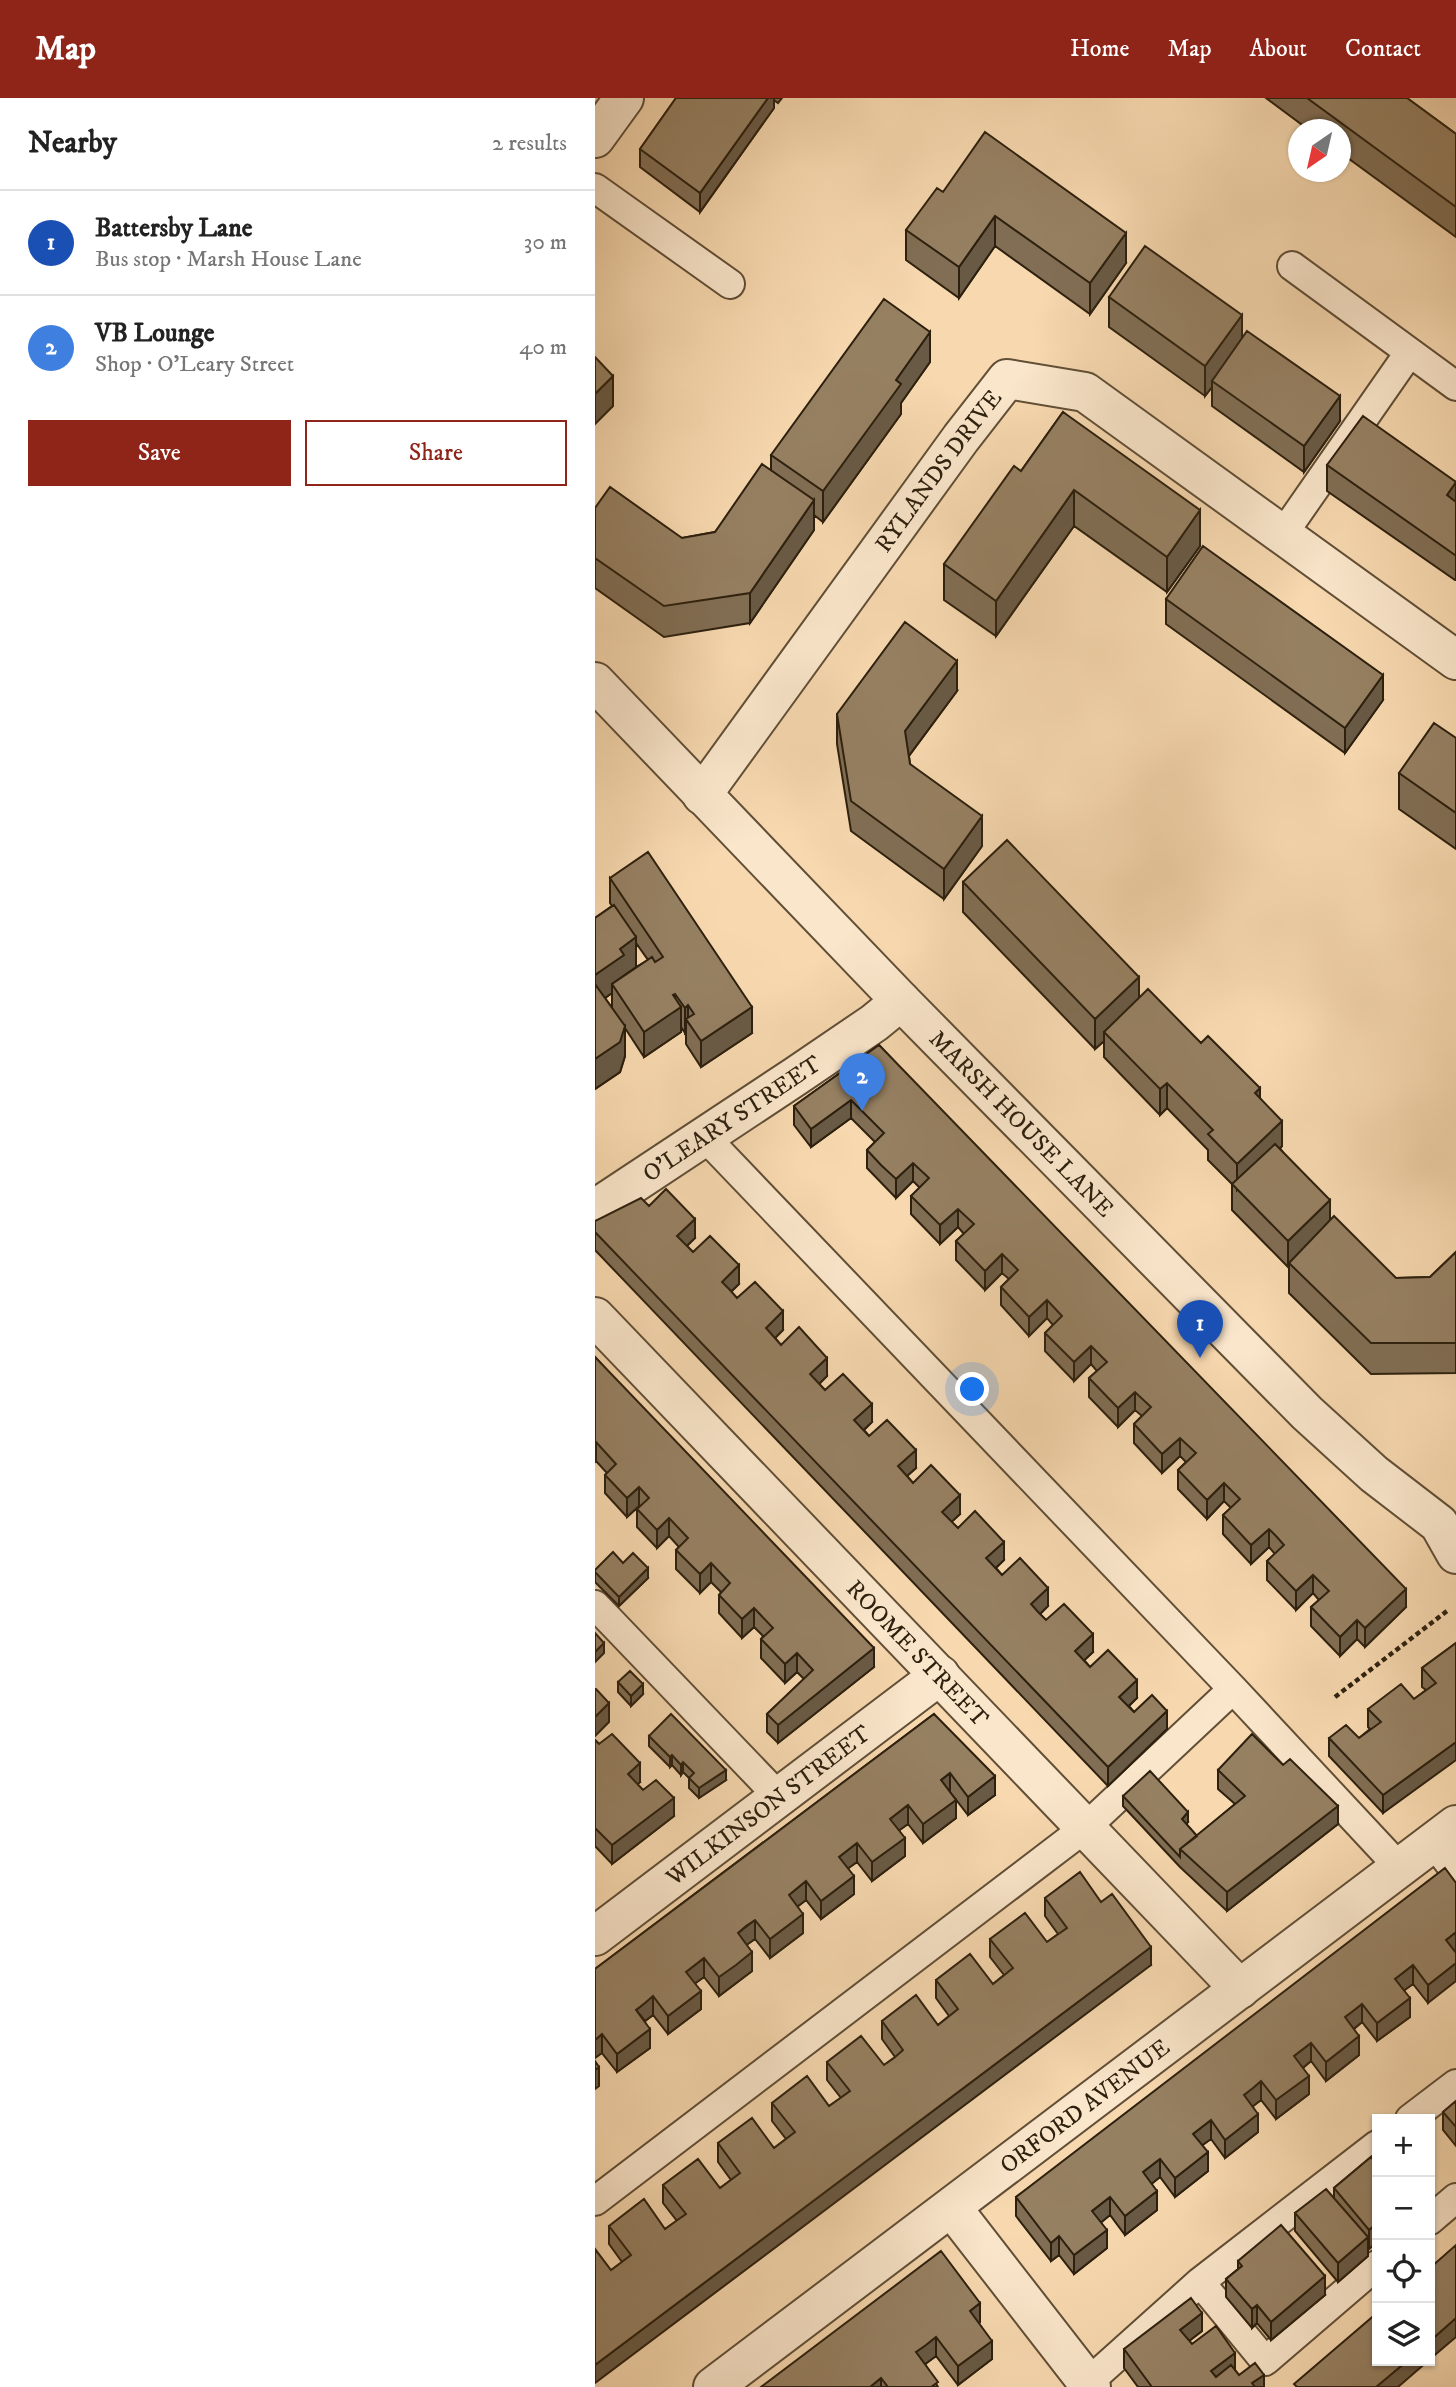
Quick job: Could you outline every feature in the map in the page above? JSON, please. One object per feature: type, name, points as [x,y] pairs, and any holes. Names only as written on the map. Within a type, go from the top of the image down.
[{"type":"street","points":[[595,138],[624,98]]},
{"type":"street","name":"RYLANDS DRIVE","points":[[702,795],[953,449],[1007,379],[1085,392],[1456,660]]},
{"type":"street","name":"MARSH HOUSE LANE","points":[[595,682],[901,1001],[1307,1413],[1374,1474],[1450,1530]]},
{"type":"street","name":"O'LEARY STREET","points":[[595,1209],[874,1023],[901,1001]]},
{"type":"street","name":"ROOME STREET","points":[[595,1317],[1240,1989]]},
{"type":"street","name":"WILKINSON STREET","points":[[601,1921],[780,1798],[940,1675]]},
{"type":"street","name":"ORFORD AVENUE","points":[[713,2387],[1444,1833]]},
{"type":"street","points":[[952,2208],[1087,2386]]},
{"type":"lane","points":[[595,188],[730,284]]},
{"type":"lane","points":[[1292,266],[1456,386]]},
{"type":"lane","points":[[1283,534],[1409,353]]},
{"type":"lane","points":[[704,1136],[1233,1689],[1399,1867]]},
{"type":"lane","points":[[595,1605],[780,1798]]},
{"type":"lane","points":[[595,2201],[1085,1828],[1233,1689]]},
{"type":"lane","points":[[1444,1833],[1456,1872]]},
{"type":"lane","points":[[1417,2114],[1456,2084]]},
{"type":"lane","points":[[1087,2386],[1200,2282],[1372,2149]]},
{"type":"lane","points":[[1435,2216],[1456,2198]]},
{"type":"lane","points":[[1200,2282],[1265,2361],[1372,2269]]},
{"type":"path","points":[[1335,1697],[1447,1611]]},
{"type":"building","points":[[676,98],[768,98],[700,193],[640,149]]},
{"type":"building","points":[[1307,98],[1407,98],[1456,134],[1456,207],[1351,130],[1351,119],[1336,119]]},
{"type":"building","points":[[985,132],[1126,233],[1090,283],[995,216],[959,267],[906,230],[937,188],[943,192]]},
{"type":"building","points":[[1145,246],[1242,315],[1205,366],[1109,297]]},
{"type":"building","points":[[884,299],[930,332],[896,380],[901,384],[823,491],[771,455]]},
{"type":"building","points":[[1247,331],[1340,396],[1304,446],[1212,381]]},
{"type":"building","points":[[595,357],[613,376],[595,394]]},
{"type":"building","points":[[1063,412],[1200,510],[1167,557],[1074,490],[996,601],[944,564],[1014,466],[1021,471]]},
{"type":"building","points":[[1363,416],[1456,482],[1447,495],[1456,502],[1456,555],[1327,465]]},
{"type":"building","points":[[762,464],[814,500],[750,593],[664,606],[595,558],[595,508],[610,487],[682,538],[715,532]]},
{"type":"building","points":[[1203,546],[1383,675],[1345,728],[1166,599]]},
{"type":"building","points":[[905,622],[957,661],[905,731],[910,764],[982,816],[944,869],[851,801],[837,714]]},
{"type":"building","points":[[1434,723],[1456,738],[1456,813],[1399,773]]},
{"type":"building","points":[[1007,840],[1139,977],[1095,1019],[963,882]]},
{"type":"building","points":[[648,852],[752,1007],[701,1041],[686,1019],[694,1014],[688,1005],[685,1008],[675,994],[673,995],[681,1007],[644,1032],[612,984],[652,957],[655,962],[663,957],[610,878]]},
{"type":"building","points":[[614,905],[636,937],[620,949],[624,955],[595,975],[595,918]]},
{"type":"building","points":[[595,984],[625,1026],[620,1042],[595,1059]]},
{"type":"building","points":[[1148,989],[1201,1043],[1208,1036],[1260,1088],[1255,1093],[1282,1121],[1237,1164],[1208,1134],[1213,1130],[1167,1083],[1160,1089],[1104,1032]]},
{"type":"building","points":[[879,1045],[1406,1589],[1365,1628],[1357,1620],[1340,1637],[1311,1607],[1329,1591],[1313,1575],[1296,1591],[1267,1561],[1284,1545],[1269,1529],[1251,1545],[1223,1515],[1240,1499],[1224,1483],[1207,1500],[1178,1470],[1196,1453],[1180,1438],[1162,1454],[1134,1424],[1151,1407],[1135,1392],[1118,1408],[1089,1378],[1107,1362],[1091,1346],[1074,1362],[1045,1333],[1062,1316],[1047,1300],[1029,1317],[1001,1287],[1018,1270],[1002,1254],[985,1271],[956,1241],[974,1224],[958,1209],[940,1225],[911,1196],[929,1178],[913,1163],[896,1179],[881,1165],[867,1150],[884,1133],[851,1100],[811,1129],[794,1106]]},
{"type":"building","points":[[1275,1144],[1330,1200],[1288,1241],[1232,1184]]},
{"type":"building","points":[[666,1189],[695,1219],[677,1236],[693,1252],[710,1236],[739,1265],[722,1282],[737,1298],[755,1282],[783,1311],[766,1328],[781,1345],[799,1327],[827,1358],[810,1374],[825,1390],[843,1374],[872,1404],[854,1420],[869,1436],[887,1420],[916,1450],[898,1466],[913,1483],[931,1465],[960,1495],[942,1512],[958,1528],[975,1511],[1004,1542],[986,1558],[1002,1575],[1020,1558],[1048,1588],[1031,1604],[1039,1613],[1046,1620],[1064,1604],[1093,1634],[1075,1651],[1090,1667],[1108,1650],[1137,1680],[1119,1697],[1134,1712],[1152,1695],[1167,1711],[1108,1767],[595,1232],[595,1221],[641,1198],[649,1206]]},
{"type":"building","points":[[1334,1216],[1396,1278],[1430,1277],[1456,1252],[1456,1343],[1371,1343],[1289,1263]]},
{"type":"building","points":[[595,1357],[874,1648],[778,1725],[767,1714],[813,1670],[797,1653],[785,1664],[761,1639],[773,1628],[754,1608],[742,1619],[719,1595],[730,1583],[711,1563],[700,1574],[676,1550],[688,1538],[669,1518],[657,1530],[637,1509],[649,1498],[639,1487],[627,1498],[605,1475],[616,1464],[595,1443]]},
{"type":"building","points":[[613,1552],[623,1563],[633,1553],[648,1568],[619,1597],[595,1572]]},
{"type":"building","points":[[595,1633],[604,1643],[595,1652]]},
{"type":"building","points":[[1456,1643],[1456,1742],[1383,1795],[1329,1738],[1346,1725],[1359,1738],[1381,1722],[1368,1709],[1401,1684],[1414,1699],[1436,1683],[1422,1668]]},
{"type":"building","points":[[630,1671],[643,1684],[631,1696],[618,1682]]},
{"type":"building","points":[[595,1689],[609,1703],[595,1717]]},
{"type":"building","points":[[671,1714],[726,1770],[699,1788],[689,1778],[694,1773],[683,1762],[681,1765],[672,1755],[670,1757],[649,1736]]},
{"type":"building","points":[[934,1714],[995,1776],[968,1797],[950,1773],[941,1780],[956,1800],[923,1824],[908,1805],[890,1819],[905,1838],[872,1862],[857,1843],[839,1857],[854,1876],[821,1901],[806,1881],[789,1895],[803,1914],[770,1939],[755,1920],[746,1926],[738,1933],[752,1952],[719,1977],[704,1958],[686,1972],[701,1991],[668,2016],[653,1996],[636,2010],[650,2029],[617,2054],[602,2034],[595,2040],[595,1969]]},
{"type":"building","points":[[612,1734],[640,1763],[628,1774],[643,1790],[656,1780],[674,1798],[612,1845],[595,1828],[595,1740],[599,1744]]},
{"type":"building","points":[[1252,1734],[1283,1765],[1290,1759],[1338,1806],[1227,1892],[1180,1849],[1245,1796],[1218,1770]]},
{"type":"building","points":[[1150,1771],[1188,1812],[1182,1819],[1197,1836],[1180,1849],[1180,1857],[1123,1796]]},
{"type":"building","points":[[1445,1868],[1456,1883],[1456,1932],[1446,1940],[1456,1953],[1456,1963],[1428,1985],[1413,1965],[1395,1979],[1410,1998],[1377,2023],[1362,2004],[1345,2017],[1359,2036],[1326,2062],[1311,2043],[1294,2056],[1309,2076],[1276,2100],[1261,2081],[1244,2095],[1258,2114],[1225,2140],[1211,2120],[1193,2134],[1208,2152],[1175,2178],[1160,2159],[1143,2172],[1157,2191],[1125,2216],[1110,2197],[1092,2211],[1107,2230],[1074,2255],[1059,2236],[1051,2243],[1016,2197]]},
{"type":"building","points":[[1080,1872],[1101,1902],[1112,1894],[1151,1947],[595,2365],[595,2249],[611,2270],[631,2255],[609,2226],[644,2199],[665,2229],[686,2214],[663,2185],[698,2159],[720,2188],[740,2173],[718,2143],[752,2118],[774,2148],[795,2132],[772,2103],[807,2076],[829,2106],[850,2091],[827,2062],[861,2036],[884,2065],[894,2058],[903,2050],[882,2021],[916,1995],[938,2025],[958,2009],[936,1980],[970,1954],[993,1984],[1013,1968],[990,1939],[1025,1913],[1047,1942],[1067,1928],[1045,1898]]},
{"type":"building","points":[[1456,2101],[1456,2127],[1443,2112]]},
{"type":"building","points":[[1371,2157],[1372,2227],[1369,2230],[1334,2188]]},
{"type":"building","points":[[1326,2189],[1368,2237],[1338,2263],[1295,2213]]},
{"type":"building","points":[[1281,2225],[1325,2276],[1271,2322],[1257,2305],[1252,2309],[1226,2279],[1242,2266],[1238,2261]]},
{"type":"building","points":[[1456,2245],[1456,2318],[1435,2337],[1435,2303],[1435,2264]]},
{"type":"building","points":[[941,2251],[980,2303],[970,2311],[992,2341],[958,2366],[936,2337],[916,2352],[938,2382],[931,2387],[888,2387],[881,2378],[870,2387],[761,2387]]},
{"type":"building","points":[[1191,2298],[1202,2313],[1180,2330],[1192,2344],[1216,2326],[1235,2353],[1211,2371],[1216,2377],[1231,2365],[1239,2375],[1255,2363],[1264,2375],[1252,2383],[1255,2387],[1152,2387],[1124,2349]]},
{"type":"building","points":[[1372,2317],[1372,2366],[1401,2366],[1376,2387],[1297,2387],[1294,2384]]},
{"type":"place","name":"VB Lounge","points":[[862,1111]]},
{"type":"place","name":"Battersby Lane","points":[[1200,1358]]}]
